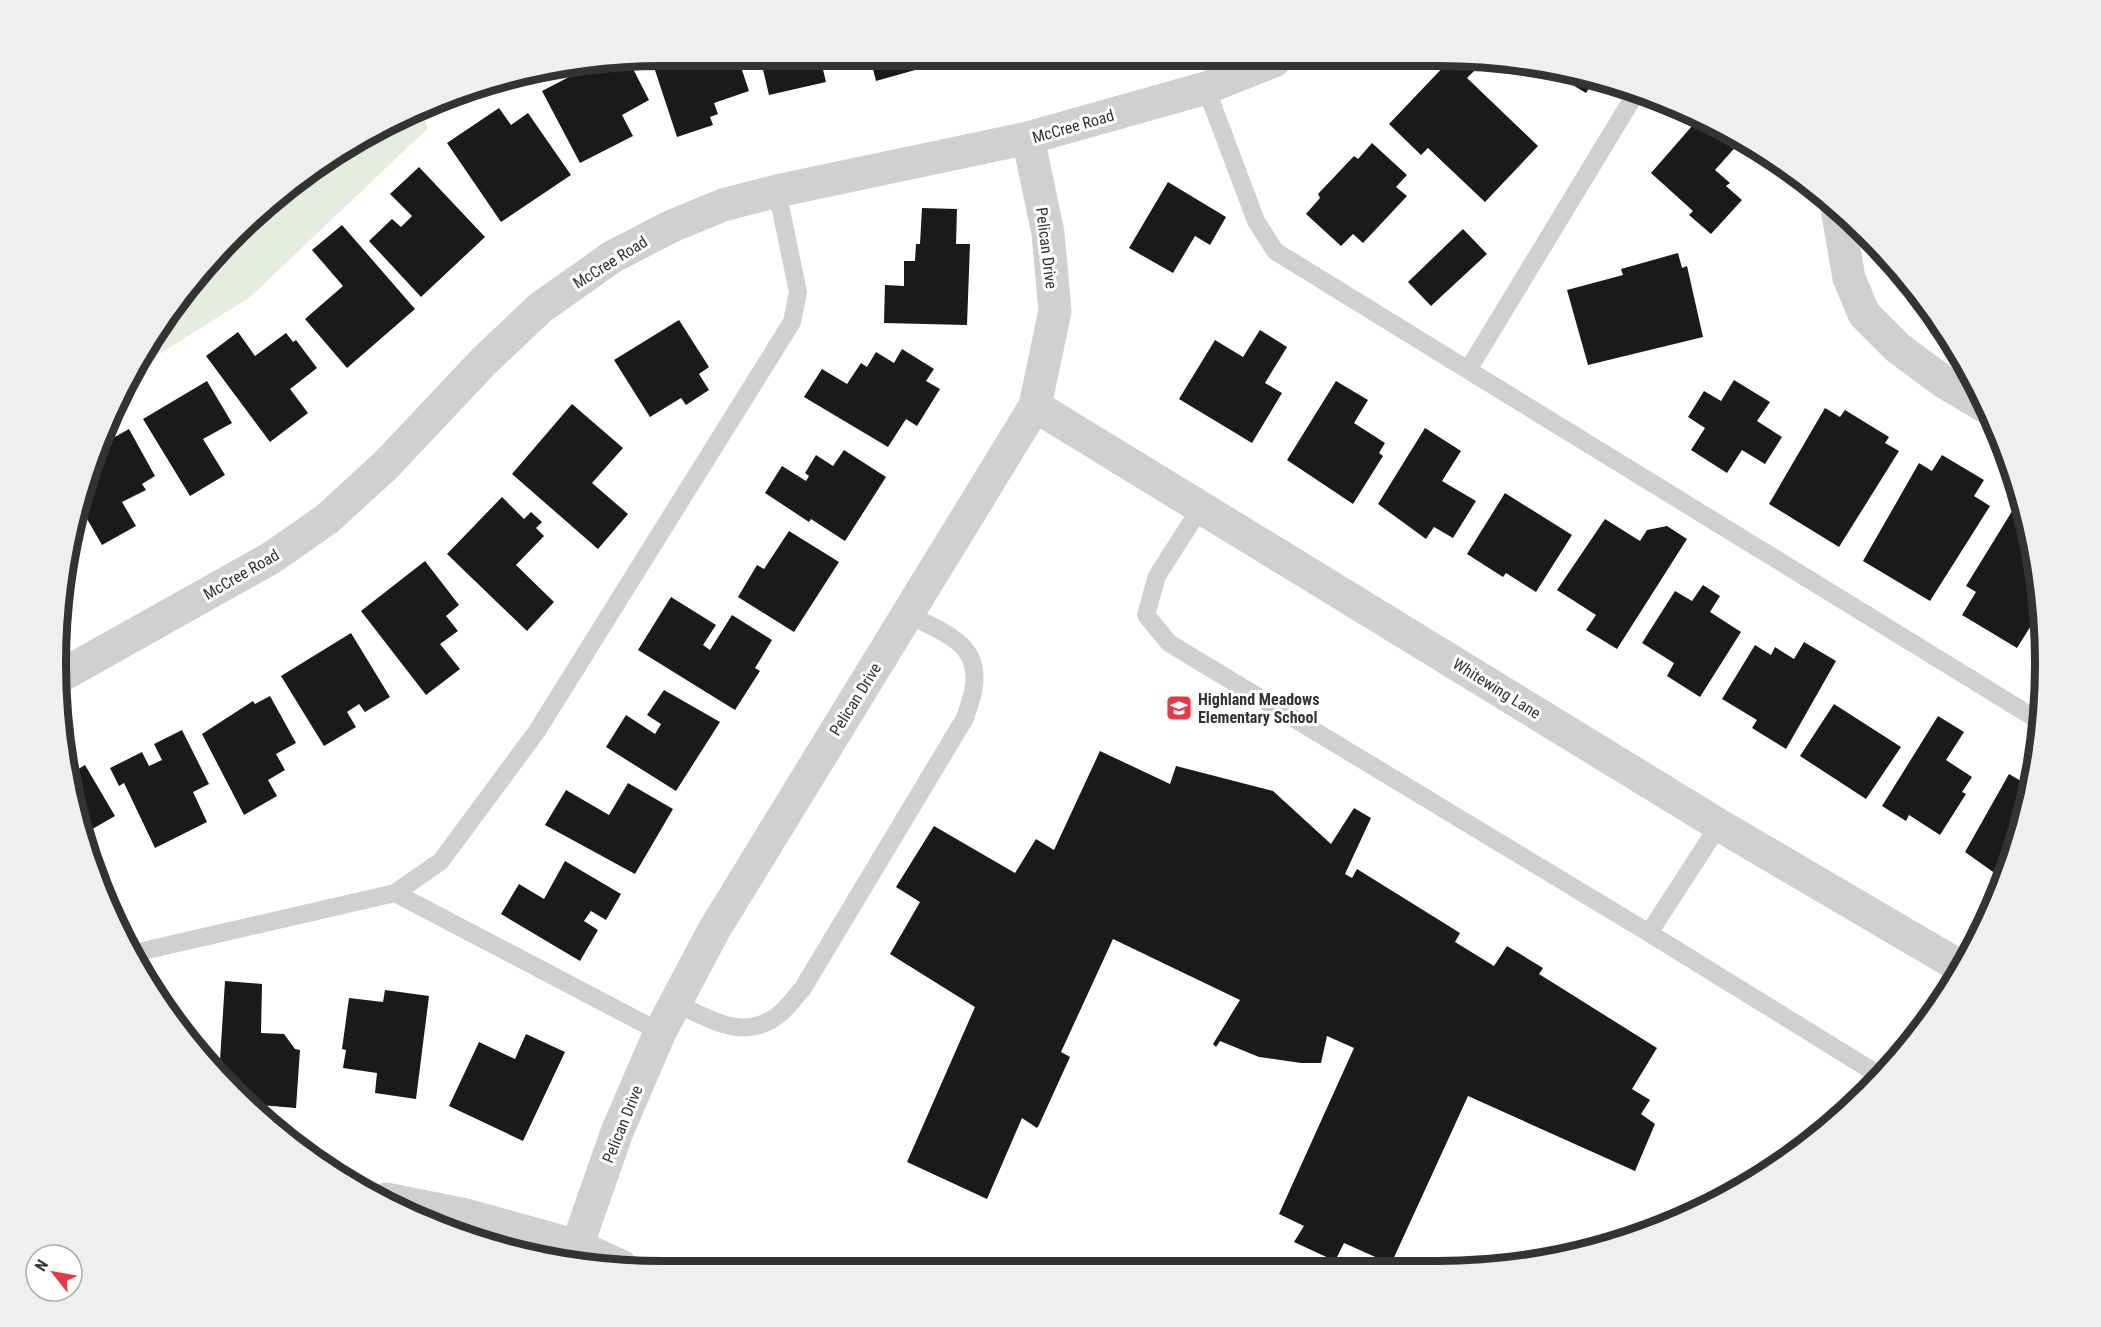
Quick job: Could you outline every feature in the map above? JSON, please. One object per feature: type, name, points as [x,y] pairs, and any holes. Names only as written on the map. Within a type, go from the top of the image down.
[{"type":"street","name":"McCree Road","points":[[66,673],[271,558],[327,519],[386,465],[484,361],[540,308],[612,257],[682,222],[723,205],[777,191],[1029,138],[1206,88],[1261,66]]},
{"type":"street","name":"Pelican Drive","points":[[577,1246],[617,1132],[660,1032],[714,930],[1035,406],[1055,310],[1048,233],[1029,138]]},
{"type":"street","points":[[1840,223],[1849,278],[1864,314],[1898,348],[1944,382],[1973,399]]},
{"type":"street","name":"Whitewing Lane","points":[[1035,406],[1719,825],[1954,964]]},
{"type":"street","points":[[409,1204],[466,1215],[577,1246],[603,1258]]},
{"type":"lane","points":[[1206,88],[1256,221],[1275,251],[2033,717]]},
{"type":"lane","points":[[1468,370],[1632,99]]},
{"type":"lane","points":[[140,952],[395,893],[441,861],[537,731],[792,322],[798,292],[777,191]]},
{"type":"lane","points":[[1201,507],[1157,576],[1146,615],[1169,644],[1649,933],[1873,1072]]},
{"type":"lane","points":[[675,1003],[721,1024],[746,1029],[763,1025],[779,1015],[803,988],[965,718],[974,686],[973,660],[962,644],[908,614]]},
{"type":"lane","points":[[1649,933],[1719,825]]},
{"type":"lane","points":[[395,893],[660,1032]]},
{"type":"shaded area","points":[[423,117],[428,128],[250,297],[149,360],[189,300],[241,241],[270,214],[300,189],[365,146]]},
{"type":"building","points":[[654,66],[741,66],[749,91],[714,103],[718,114],[710,117],[713,125],[677,137]]},
{"type":"building","points":[[762,66],[822,66],[826,82],[769,95]]},
{"type":"building","points":[[872,66],[929,66],[876,81]]},
{"type":"building","points":[[1444,66],[1472,67],[1475,70],[1467,78],[1538,146],[1485,202],[1428,148],[1421,155],[1389,124]]},
{"type":"building","points":[[632,67],[649,100],[622,115],[633,136],[580,163],[542,91],[578,72]]},
{"type":"building","points":[[1563,79],[1591,86],[1586,93]]},
{"type":"building","points":[[499,108],[511,125],[528,113],[571,175],[501,222],[447,143]]},
{"type":"building","points":[[1694,124],[1736,146],[1715,170],[1730,183],[1726,186],[1742,200],[1711,234],[1689,215],[1693,211],[1651,173]]},
{"type":"building","points":[[1372,143],[1407,175],[1396,187],[1407,196],[1363,243],[1353,234],[1341,246],[1306,214],[1320,198],[1318,194],[1354,156],[1358,159]]},
{"type":"building","points":[[419,167],[485,237],[421,297],[369,241],[392,219],[401,227],[412,216],[390,194]]},
{"type":"building","points":[[1168,182],[1226,217],[1210,245],[1195,236],[1173,273],[1129,248]]},
{"type":"building","points":[[922,208],[957,209],[956,244],[970,244],[967,325],[884,323],[885,285],[904,286],[904,261],[915,261],[916,244],[920,244]]},
{"type":"building","points":[[342,225],[415,309],[347,368],[305,319],[343,286],[312,250]]},
{"type":"building","points":[[1463,229],[1487,254],[1431,306],[1408,282]]},
{"type":"building","points":[[1678,253],[1682,268],[1687,266],[1703,337],[1588,365],[1567,290],[1623,275],[1621,269]]},
{"type":"building","points":[[679,320],[709,367],[699,374],[709,390],[686,405],[681,398],[650,417],[614,360]]},
{"type":"building","points":[[1260,330],[1287,347],[1265,383],[1282,393],[1252,443],[1179,399],[1215,340],[1243,357]]},
{"type":"building","points":[[238,332],[255,356],[286,333],[293,342],[296,340],[317,368],[290,389],[308,413],[270,442],[206,356]]},
{"type":"building","points":[[902,349],[934,369],[926,381],[940,389],[917,426],[906,419],[888,447],[804,397],[822,369],[847,384],[861,363],[867,367],[876,352],[894,363]]},
{"type":"building","points":[[1734,380],[1770,402],[1757,421],[1782,437],[1765,464],[1742,450],[1727,473],[1691,450],[1705,428],[1688,417],[1704,391],[1721,401]]},
{"type":"building","points":[[207,381],[232,423],[203,439],[225,475],[190,496],[143,419]]},
{"type":"building","points":[[1336,381],[1368,400],[1354,423],[1385,443],[1379,453],[1383,456],[1353,504],[1287,460]]},
{"type":"building","points":[[572,404],[623,448],[592,483],[628,514],[598,549],[512,474]]},
{"type":"building","points":[[1825,408],[1840,417],[1845,410],[1889,437],[1885,443],[1899,451],[1839,547],[1769,504]]},
{"type":"building","points":[[1425,428],[1461,451],[1442,481],[1476,501],[1453,538],[1434,527],[1426,539],[1378,504]]},
{"type":"building","points":[[129,429],[155,476],[142,484],[146,490],[122,502],[136,526],[102,545],[85,515],[109,440]]},
{"type":"building","points":[[844,450],[886,477],[845,541],[811,519],[809,522],[765,493],[782,466],[806,481],[809,476],[805,473],[816,455],[833,466]]},
{"type":"building","points":[[1942,455],[1984,480],[1974,496],[1990,506],[1930,601],[1863,561],[1919,463],[1932,471]]},
{"type":"building","points":[[1505,493],[1572,535],[1536,592],[1506,573],[1503,577],[1467,554]]},
{"type":"building","points":[[502,497],[524,519],[531,512],[542,522],[536,528],[544,536],[516,565],[554,602],[527,631],[447,554]]},
{"type":"building","points":[[2015,509],[2024,547],[2034,625],[2032,624],[2017,648],[1962,615],[1976,592],[1966,586]]},
{"type":"building","points":[[1605,519],[1640,541],[1647,530],[1667,526],[1687,539],[1617,649],[1586,630],[1596,615],[1557,590]]},
{"type":"building","points":[[789,531],[839,562],[794,632],[738,597],[757,565],[764,569]]},
{"type":"building","points":[[425,561],[459,605],[446,616],[458,631],[440,644],[460,669],[426,695],[361,611]]},
{"type":"building","points":[[1703,585],[1720,596],[1710,612],[1741,632],[1700,697],[1667,676],[1674,663],[1642,643],[1675,591],[1692,601]]},
{"type":"building","points":[[671,597],[716,625],[703,645],[710,650],[732,615],[772,640],[755,668],[760,671],[735,710],[638,650]]},
{"type":"building","points":[[351,633],[390,697],[365,712],[359,704],[347,712],[356,727],[324,746],[281,676]]},
{"type":"building","points":[[1804,642],[1836,661],[1786,749],[1752,728],[1757,720],[1722,699],[1755,645],[1771,655],[1775,647],[1794,659]]},
{"type":"building","points":[[664,690],[720,722],[676,791],[606,747],[626,715],[655,734],[661,724],[647,715]]},
{"type":"building","points":[[270,696],[296,743],[276,754],[285,770],[268,780],[277,796],[244,815],[202,734],[253,701],[255,704]]},
{"type":"building","points":[[1834,704],[1901,747],[1866,799],[1800,756]]},
{"type":"building","points":[[1938,716],[1964,732],[1946,760],[1972,777],[1962,792],[1966,794],[1940,835],[1909,815],[1906,821],[1882,806]]},
{"type":"building","points":[[182,730],[209,784],[193,792],[207,822],[155,848],[124,783],[119,786],[110,768],[142,752],[149,766],[162,760],[154,744]]},
{"type":"building","points":[[1100,751],[1170,784],[1176,766],[1273,791],[1331,844],[1354,808],[1371,818],[1345,874],[1352,878],[1357,869],[1460,933],[1455,942],[1494,966],[1507,946],[1543,968],[1539,974],[1657,1048],[1632,1089],[1650,1100],[1641,1114],[1655,1124],[1635,1171],[1468,1096],[1392,1261],[1384,1261],[1344,1243],[1335,1261],[1294,1242],[1304,1226],[1279,1214],[1354,1048],[1327,1036],[1321,1063],[1301,1063],[1259,1057],[1220,1041],[1216,1047],[1213,1044],[1240,1000],[1113,939],[1061,1052],[1070,1057],[1039,1125],[1037,1128],[1022,1118],[987,1199],[907,1162],[975,1007],[890,954],[920,902],[896,887],[934,826],[1015,873],[1036,839],[1054,850]]},
{"type":"building","points":[[85,765],[115,816],[90,830],[86,818],[76,771]]},
{"type":"building","points":[[2009,774],[2023,782],[2015,818],[1996,874],[1965,852]]},
{"type":"building","points":[[628,783],[673,809],[635,874],[545,825],[566,790],[609,815]]},
{"type":"building","points":[[565,861],[621,894],[606,920],[591,911],[584,921],[598,930],[580,961],[501,914],[519,884],[544,899]]},
{"type":"building","points":[[225,981],[262,984],[261,1033],[284,1034],[295,1049],[300,1050],[296,1108],[261,1105],[220,1063]]},
{"type":"building","points":[[385,990],[429,996],[416,1099],[375,1093],[377,1073],[343,1068],[346,1050],[342,1049],[349,998],[383,1002]]},
{"type":"building","points":[[526,1034],[565,1052],[523,1141],[449,1106],[479,1042],[515,1059]]},
{"type":"place","name":"Highland Meadows Elementary School","points":[[1179,708]]}]
